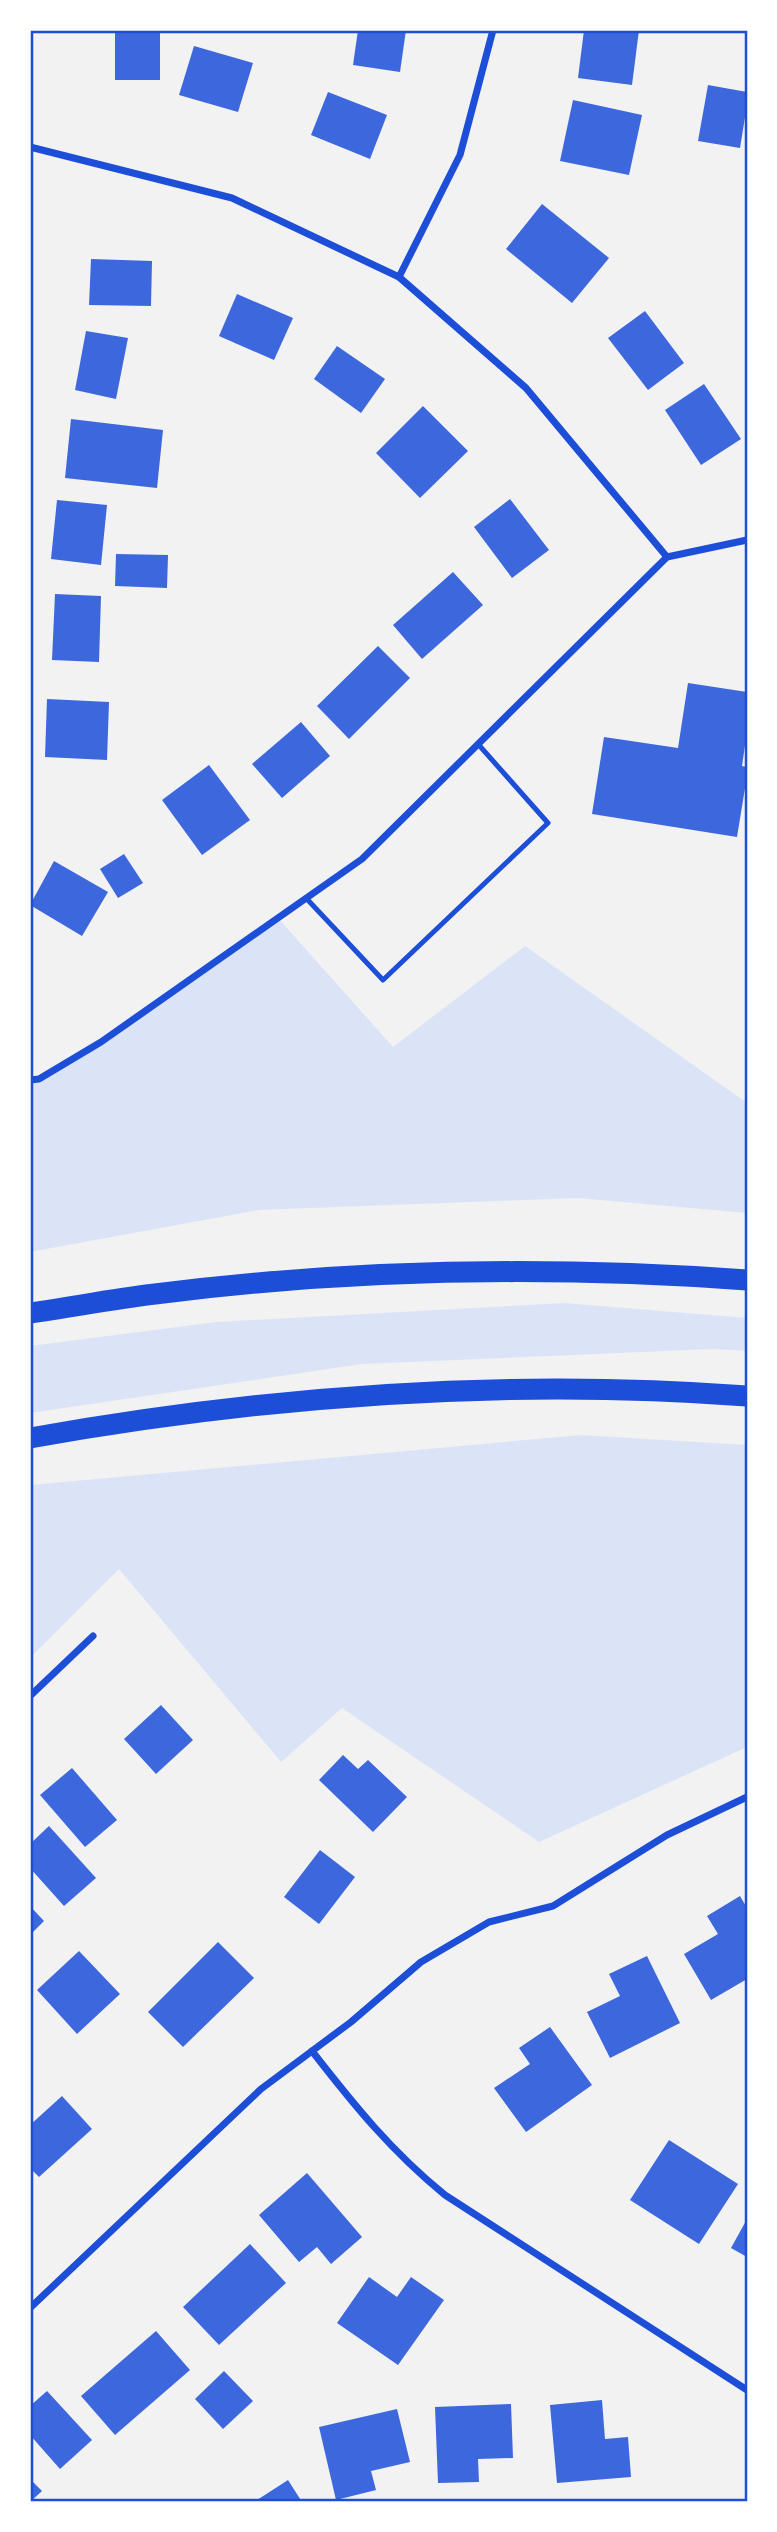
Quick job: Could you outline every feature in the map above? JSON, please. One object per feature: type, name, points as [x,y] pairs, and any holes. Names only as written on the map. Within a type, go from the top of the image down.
[{"type":"highway","points":[[30,1313],[166,1292],[369,1276],[583,1272],[747,1280]]},
{"type":"highway","points":[[30,1438],[211,1411],[386,1395],[566,1390],[747,1396]]},
{"type":"street","points":[[399,277],[460,155],[494,30]]},
{"type":"street","points":[[30,147],[232,198],[399,277],[526,388],[667,557]]},
{"type":"street","points":[[30,1080],[39,1079],[101,1042],[362,859],[667,557],[747,540]]},
{"type":"street","points":[[30,1696],[93,1636]]},
{"type":"street","points":[[30,2308],[261,2089],[421,1962],[489,1922],[553,1906],[667,1835],[747,1797]]},
{"type":"street","points":[[312,2051],[369,2124],[410,2166],[445,2195],[747,2390]]},
{"type":"lane","points":[[306,898],[383,980],[548,822],[478,744]]},
{"type":"shaded area","points":[[278,918],[393,1047],[525,946],[747,1103],[747,1213],[578,1198],[259,1210],[30,1252],[30,1080],[39,1078],[101,1042]]},
{"type":"shaded area","points":[[564,1303],[747,1318],[747,1351],[713,1349],[362,1364],[30,1413],[30,1346],[216,1322]]},
{"type":"shaded area","points":[[581,1435],[747,1445],[747,1747],[539,1842],[342,1708],[281,1762],[119,1569],[30,1658],[30,1485]]},
{"type":"building","points":[[115,30],[160,30],[160,80],[115,80]]},
{"type":"building","points":[[358,30],[406,30],[400,72],[353,65]]},
{"type":"building","points":[[584,30],[639,30],[632,85],[578,78]]},
{"type":"building","points":[[194,46],[253,63],[238,112],[179,95]]},
{"type":"building","points":[[708,85],[747,92],[740,148],[698,141]]},
{"type":"building","points":[[328,92],[387,115],[370,159],[311,135]]},
{"type":"building","points":[[573,100],[642,115],[629,175],[560,161]]},
{"type":"building","points":[[542,204],[609,258],[572,303],[506,249]]},
{"type":"building","points":[[91,259],[152,261],[151,306],[89,305]]},
{"type":"building","points":[[237,294],[293,318],[274,360],[219,336]]},
{"type":"building","points":[[645,311],[684,363],[648,390],[608,338]]},
{"type":"building","points":[[86,331],[128,338],[116,399],[75,390]]},
{"type":"building","points":[[337,346],[385,379],[361,413],[314,379]]},
{"type":"building","points":[[704,384],[741,439],[701,465],[665,410]]},
{"type":"building","points":[[423,406],[468,451],[420,498],[376,453]]},
{"type":"building","points":[[71,419],[163,430],[157,488],[65,478]]},
{"type":"building","points":[[510,499],[549,550],[512,578],[474,527]]},
{"type":"building","points":[[57,500],[107,505],[101,565],[51,559]]},
{"type":"building","points":[[116,554],[168,555],[167,588],[115,586]]},
{"type":"building","points":[[453,572],[483,605],[422,659],[393,625]]},
{"type":"building","points":[[55,594],[101,596],[99,662],[52,660]]},
{"type":"building","points":[[378,646],[410,678],[349,739],[317,706]]},
{"type":"building","points":[[688,683],[747,692],[747,732],[742,766],[747,767],[747,776],[737,837],[592,814],[604,737],[678,748]]},
{"type":"building","points":[[47,699],[109,702],[107,760],[45,757]]},
{"type":"building","points":[[301,722],[330,756],[282,798],[252,764]]},
{"type":"building","points":[[209,765],[250,820],[202,855],[162,800]]},
{"type":"building","points":[[124,854],[143,883],[118,898],[100,869]]},
{"type":"building","points":[[54,861],[108,892],[82,936],[30,905]]},
{"type":"building","points":[[161,1705],[193,1740],[156,1774],[124,1739]]},
{"type":"building","points":[[343,1755],[358,1769],[368,1760],[407,1797],[373,1832],[319,1780]]},
{"type":"building","points":[[72,1768],[117,1820],[85,1847],[40,1795]]},
{"type":"building","points":[[49,1826],[96,1878],[64,1906],[30,1868],[30,1844]]},
{"type":"building","points":[[320,1850],[355,1877],[319,1924],[284,1897]]},
{"type":"building","points":[[740,1896],[747,1908],[747,1979],[711,2000],[684,1954],[718,1934],[707,1916]]},
{"type":"building","points":[[30,1906],[44,1921],[30,1935]]},
{"type":"building","points":[[218,1942],[254,1978],[183,2047],[148,2012]]},
{"type":"building","points":[[79,1951],[120,1994],[77,2034],[37,1990]]},
{"type":"building","points":[[647,1956],[680,2023],[610,2058],[587,2012],[620,1996],[609,1974]]},
{"type":"building","points":[[550,2027],[592,2085],[526,2132],[494,2088],[530,2064],[519,2048]]},
{"type":"building","points":[[62,2096],[92,2129],[39,2177],[30,2168],[30,2125]]},
{"type":"building","points":[[669,2140],[738,2184],[699,2244],[630,2200]]},
{"type":"building","points":[[307,2173],[362,2237],[331,2264],[317,2247],[299,2262],[259,2215]]},
{"type":"building","points":[[747,2219],[747,2257],[731,2248]]},
{"type":"building","points":[[250,2244],[286,2283],[219,2345],[183,2307]]},
{"type":"building","points":[[369,2277],[397,2297],[411,2277],[444,2300],[398,2365],[337,2323]]},
{"type":"building","points":[[156,2331],[190,2370],[115,2435],[81,2396]]},
{"type":"building","points":[[224,2371],[253,2401],[223,2429],[195,2399]]},
{"type":"building","points":[[47,2391],[92,2440],[60,2469],[30,2435],[30,2406]]},
{"type":"building","points":[[602,2400],[605,2439],[628,2437],[631,2477],[557,2483],[550,2405]]},
{"type":"building","points":[[511,2404],[513,2458],[478,2459],[479,2482],[438,2483],[435,2407]]},
{"type":"building","points":[[397,2409],[410,2462],[371,2471],[376,2490],[336,2500],[319,2427]]},
{"type":"building","points":[[30,2479],[42,2491],[30,2502]]},
{"type":"building","points":[[288,2480],[302,2502],[254,2502]]}]
